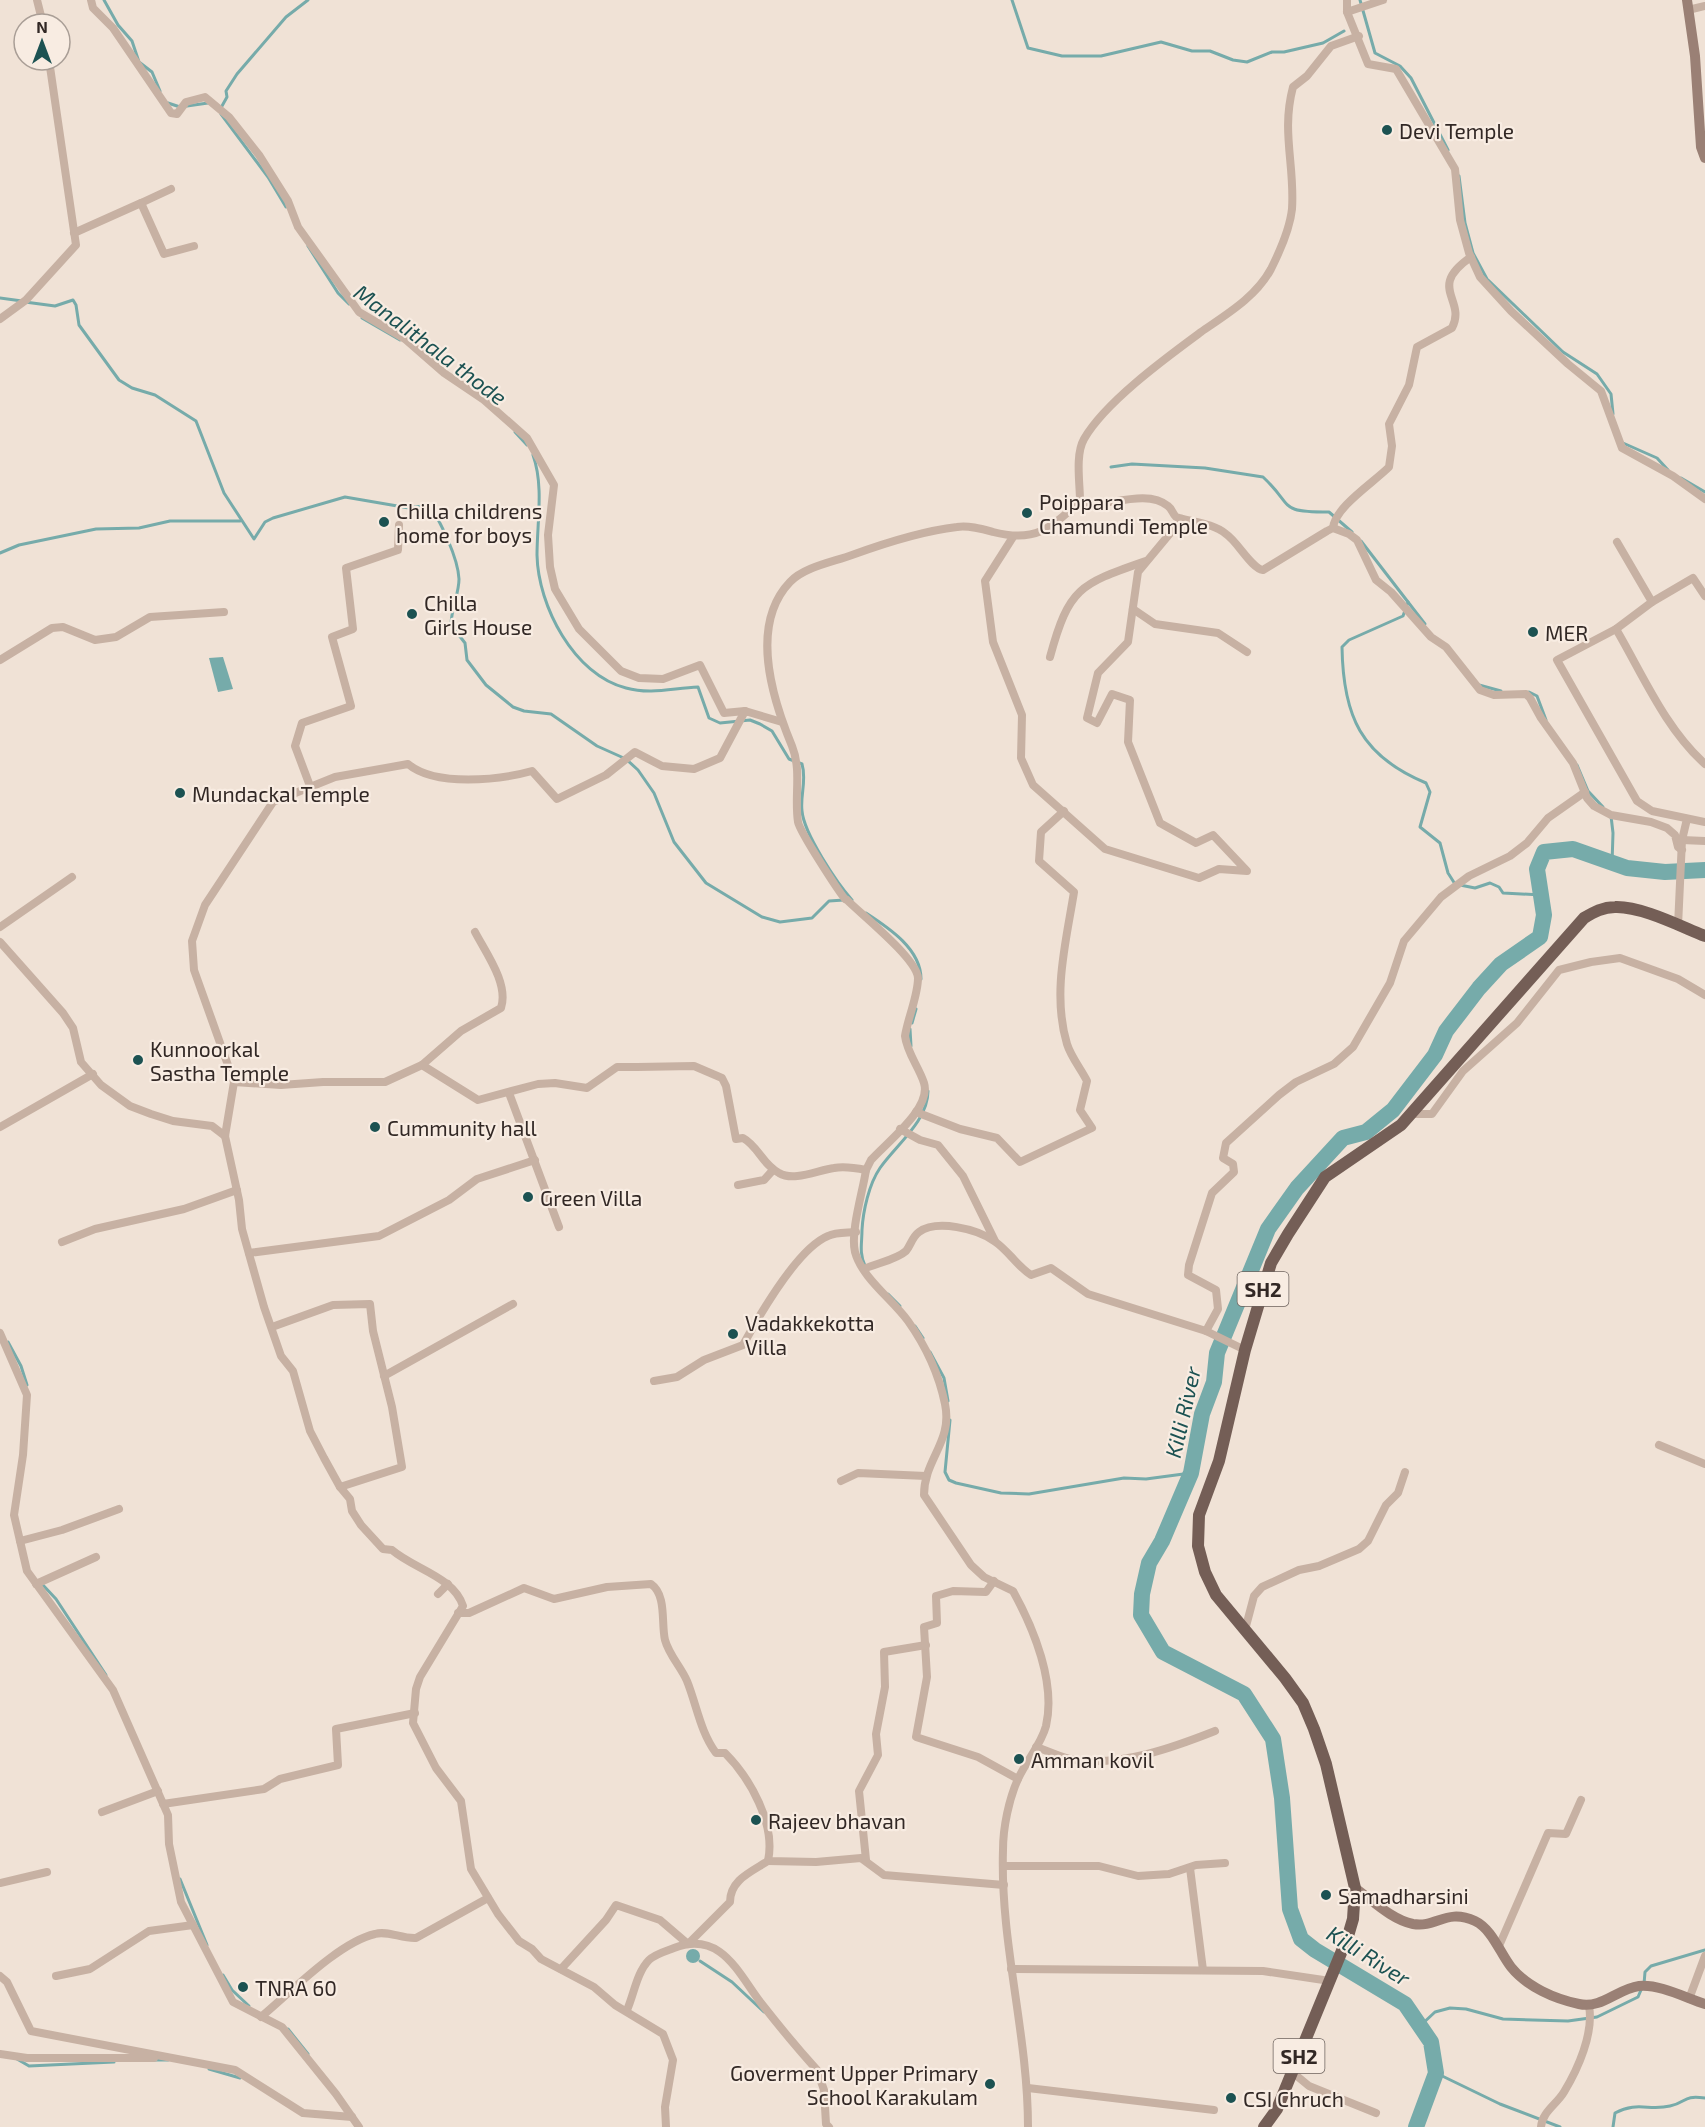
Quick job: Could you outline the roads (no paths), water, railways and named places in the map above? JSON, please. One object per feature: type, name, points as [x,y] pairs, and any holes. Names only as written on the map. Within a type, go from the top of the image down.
[{"type":"main road","points":[[1688,5],[1695,56],[1701,140],[1705,158]]},
{"type":"main road","name":"SH2","points":[[1263,2127],[1277,2109],[1348,1936],[1353,1919],[1355,1888],[1326,1764],[1303,1703],[1216,1595],[1202,1560],[1198,1532],[1199,1515],[1219,1461],[1245,1350],[1270,1263],[1325,1177],[1401,1125],[1584,918],[1600,909],[1615,907],[1632,909],[1705,936]]},
{"type":"main road","points":[[1355,1888],[1399,1919],[1415,1924],[1455,1914],[1477,1922],[1499,1946],[1511,1968],[1533,1986],[1558,1998],[1589,2006],[1643,1986],[1705,2004]]},
{"type":"street","points":[[91,0],[93,8],[113,28],[163,105],[171,113],[177,114],[195,98],[208,98],[229,117],[277,183],[298,227],[359,312],[405,339],[444,373],[489,405],[527,438],[554,485],[548,535],[550,567],[555,589],[579,628],[621,671],[639,678],[663,679],[699,665],[724,712],[745,711],[782,722]]},
{"type":"street","points":[[1347,0],[1347,12],[1359,36],[1368,64],[1396,69],[1455,169],[1460,220],[1471,257],[1480,277],[1511,311],[1601,391],[1622,448],[1673,476],[1705,499]]},
{"type":"street","points":[[1347,12],[1383,0]]},
{"type":"street","points":[[1688,5],[1705,6]]},
{"type":"street","points":[[1028,2127],[1028,2088],[1011,1969],[1004,1885],[1006,1825],[1018,1779],[1046,1728],[1050,1697],[1043,1667],[1013,1591],[977,1571],[956,1546],[924,1495],[926,1476],[941,1447],[947,1428],[946,1406],[940,1383],[908,1321],[855,1252],[866,1170],[871,1160],[901,1130],[926,1096],[925,1085],[906,1045],[905,1036],[918,980],[917,970],[908,958],[846,899],[799,825],[797,762],[782,722],[767,662],[769,629],[776,602],[791,580],[810,570],[882,544],[959,526],[1013,537],[1033,536],[1052,527],[1080,501],[1079,466],[1083,440],[1101,418],[1170,354],[1248,299],[1270,270],[1285,237],[1292,210],[1286,132],[1293,87],[1307,76],[1330,46],[1359,36]]},
{"type":"street","points":[[2,314],[26,300],[76,245],[51,72]]},
{"type":"street","points":[[74,233],[171,189]]},
{"type":"street","points":[[141,203],[164,254],[194,246]]},
{"type":"street","points":[[1077,504],[1146,498],[1167,505],[1174,516],[1225,532],[1246,553],[1253,566],[1263,570],[1333,528],[1335,518],[1342,508],[1389,466],[1392,446],[1389,424],[1409,384],[1417,347],[1452,328],[1456,313],[1448,291],[1449,282],[1456,270],[1471,257]]},
{"type":"street","points":[[1013,537],[985,581],[993,642],[1022,714],[1021,758],[1033,785],[1105,849],[1199,878],[1219,869],[1247,871],[1213,835],[1196,843],[1160,823],[1128,742],[1130,700],[1112,694],[1097,723],[1087,718],[1098,673],[1128,642],[1138,572],[1182,519]]},
{"type":"street","points":[[310,786],[295,746],[302,723],[351,706],[332,636],[353,629],[346,568],[398,550],[399,525]]},
{"type":"street","points":[[1333,528],[1357,540],[1376,580],[1392,592],[1431,637],[1446,647],[1480,690],[1494,695],[1526,694],[1530,698],[1573,763],[1585,792],[1600,811],[1667,828],[1675,835],[1682,855]]},
{"type":"street","points":[[1617,542],[1652,602]]},
{"type":"street","points":[[1050,657],[1059,625],[1077,593],[1096,578],[1147,561]]},
{"type":"street","points":[[1705,596],[1693,578],[1652,602],[1616,629],[1557,660],[1637,801],[1652,811],[1705,822]]},
{"type":"street","points":[[1133,609],[1155,624],[1218,633],[1248,652]]},
{"type":"street","points":[[0,660],[52,628],[63,627],[95,640],[116,637],[150,617],[224,612]]},
{"type":"street","points":[[1616,629],[1675,731],[1705,764]]},
{"type":"street","points":[[666,2127],[665,2107],[673,2060],[669,2044],[663,2034],[561,1969],[540,1959],[532,1948],[519,1941],[488,1898],[471,1869],[461,1801],[436,1768],[413,1723],[416,1689],[420,1677],[463,1606],[460,1595],[448,1584],[392,1550],[384,1549],[361,1525],[352,1511],[350,1499],[340,1487],[310,1431],[293,1371],[280,1356],[249,1253],[225,1136],[234,1082],[194,970],[192,941],[209,898],[273,802],[310,786],[335,777],[408,765],[415,771],[442,778],[489,778],[532,771],[557,799],[606,775],[635,752],[662,766],[694,769],[720,758],[745,711]]},
{"type":"street","points":[[1206,1331],[1218,1310],[1216,1290],[1188,1275],[1189,1265],[1212,1193],[1234,1172],[1233,1164],[1223,1158],[1226,1143],[1296,1082],[1334,1064],[1353,1047],[1390,983],[1404,941],[1441,897],[1462,881],[1510,856],[1527,843],[1548,818],[1585,792]]},
{"type":"street","points":[[916,1112],[960,1129],[997,1138],[1020,1162],[1092,1128],[1080,1110],[1087,1081],[1068,1046],[1061,1013],[1060,979],[1074,892],[1039,861],[1041,832],[1064,811]]},
{"type":"street","points":[[1678,926],[1682,840],[1687,819]]},
{"type":"street","points":[[1682,840],[1705,841]]},
{"type":"street","points":[[0,927],[72,877]]},
{"type":"street","points":[[234,1082],[280,1085],[385,1082],[422,1065],[461,1031],[501,1008],[505,998],[497,974],[475,933]]},
{"type":"street","points":[[0,942],[63,1013],[73,1028],[81,1062],[101,1085],[130,1106],[173,1121],[212,1126],[225,1136]]},
{"type":"street","points":[[1410,1114],[1432,1114],[1463,1071],[1517,1023],[1560,970],[1620,958],[1678,979],[1705,995]]},
{"type":"street","points":[[422,1065],[475,1100],[538,1084],[555,1083],[586,1088],[617,1067],[694,1066],[722,1078],[726,1086],[736,1139],[743,1138],[753,1143],[773,1170],[788,1176],[834,1168],[866,1170]]},
{"type":"street","points":[[0,1127],[66,1092],[93,1074]]},
{"type":"street","points":[[509,1093],[559,1227]]},
{"type":"street","points":[[901,1130],[938,1145],[963,1176],[995,1241],[1020,1268],[1031,1275],[1051,1268],[1088,1293],[1206,1331],[1245,1350]]},
{"type":"street","points":[[249,1253],[379,1236],[449,1200],[477,1179],[535,1160]]},
{"type":"street","points":[[738,1185],[764,1180],[773,1170]]},
{"type":"street","points":[[62,1242],[95,1229],[184,1209],[237,1190]]},
{"type":"street","points":[[866,1268],[893,1259],[906,1250],[916,1234],[926,1228],[940,1227],[972,1231],[995,1241]]},
{"type":"street","points":[[654,1381],[677,1377],[704,1360],[743,1345],[757,1319],[807,1249],[829,1235],[856,1232]]},
{"type":"street","points":[[272,1327],[333,1305],[370,1304],[373,1331],[402,1467],[340,1487]]},
{"type":"street","points":[[384,1376],[513,1304]]},
{"type":"street","points":[[0,1333],[4,1351],[27,1395],[23,1455],[14,1515],[27,1571],[113,1690],[168,1815],[169,1844],[181,1902],[233,2002],[282,2027],[358,2126]]},
{"type":"street","points":[[1659,1445],[1705,1464]]},
{"type":"street","points":[[1245,1629],[1254,1596],[1262,1587],[1299,1570],[1319,1566],[1359,1549],[1368,1541],[1386,1505],[1398,1493],[1405,1472]]},
{"type":"street","points":[[840,1481],[858,1473],[926,1476]]},
{"type":"street","points":[[20,1541],[62,1530],[119,1509]]},
{"type":"street","points":[[36,1584],[96,1557]]},
{"type":"street","points":[[994,1581],[986,1592],[953,1591],[936,1596],[937,1623],[924,1627],[927,1677],[916,1737],[978,1757],[1018,1779]]},
{"type":"street","points":[[458,1613],[469,1613],[525,1588],[554,1599],[630,1584],[647,1582],[656,1587],[666,1641],[687,1681],[705,1736],[716,1753],[724,1753],[737,1768],[760,1806],[769,1842],[768,1861]]},
{"type":"street","points":[[438,1594],[448,1584]]},
{"type":"street","points":[[926,1645],[884,1652],[885,1687],[876,1734],[878,1755],[859,1791],[866,1860],[878,1873],[884,1875],[1004,1885]]},
{"type":"street","points":[[163,1804],[264,1789],[280,1779],[338,1765],[336,1729],[415,1713]]},
{"type":"street","points":[[1036,1747],[1075,1760],[1115,1760],[1178,1746],[1215,1731]]},
{"type":"street","points":[[102,1812],[158,1791]]},
{"type":"street","points":[[1499,1946],[1548,1833],[1566,1834],[1581,1800]]},
{"type":"street","points":[[627,2010],[641,1971],[650,1959],[688,1944],[730,1902],[730,1892],[735,1884],[768,1861],[866,1860]]},
{"type":"street","points":[[1004,1866],[1099,1866],[1138,1876],[1169,1874],[1190,1868],[1225,1863]]},
{"type":"street","points":[[1190,1868],[1203,1970]]},
{"type":"street","points":[[0,1883],[47,1872]]},
{"type":"street","points":[[261,2017],[311,1973],[359,1940],[377,1933],[404,1939],[416,1938],[488,1898]]},
{"type":"street","points":[[561,1969],[606,1920],[616,1905],[660,1920],[688,1944],[706,1945],[727,1957],[744,1977],[762,2005],[817,2070],[823,2080],[826,2124],[829,2127]]},
{"type":"street","points":[[56,1976],[90,1969],[149,1931],[193,1925]]},
{"type":"street","points":[[1689,1999],[1705,1956]]},
{"type":"street","points":[[1011,1969],[1263,1971],[1330,1981]]},
{"type":"street","points":[[0,1976],[7,1982],[31,2031],[235,2070],[303,2113],[352,2117]]},
{"type":"street","points":[[1541,2126],[1545,2115],[1564,2093],[1585,2045],[1591,2015],[1589,2006]]},
{"type":"street","points":[[0,2054],[27,2058],[173,2057]]},
{"type":"street","points":[[1292,2072],[1309,2086],[1376,2113]]},
{"type":"street","points":[[1028,2088],[1214,2110]]},
{"type":"water","points":[[223,657],[233,689],[218,692],[209,658]]},
{"type":"water","points":[[693,1949],[698,1951],[700,1956],[698,1961],[693,1963],[688,1961],[686,1956],[688,1951]]},
{"type":"waterway","name":"Manalithala thode","points":[[104,0],[118,25],[132,41],[139,62],[152,72],[160,91]]},
{"type":"waterway","points":[[222,106],[227,97],[226,91],[237,74],[286,17],[308,0]]},
{"type":"waterway","points":[[1012,0],[1028,48],[1062,56],[1101,56],[1161,42],[1192,51],[1210,51],[1233,60],[1247,62],[1272,52],[1284,52],[1323,43],[1344,31]]},
{"type":"waterway","points":[[1360,0],[1375,53],[1400,66],[1411,78],[1448,150]]},
{"type":"waterway","name":"Manalithala thode","points":[[168,103],[180,107],[208,103]]},
{"type":"waterway","name":"Manalithala thode","points":[[221,114],[268,177],[286,207]]},
{"type":"waterway","points":[[1459,176],[1465,223],[1473,253],[1487,279],[1563,352],[1597,374],[1611,394],[1613,414]]},
{"type":"waterway","name":"Manalithala thode","points":[[308,246],[338,293],[349,304]]},
{"type":"waterway","points":[[0,298],[22,301]]},
{"type":"waterway","points":[[25,302],[55,306],[73,300],[79,325],[119,380],[132,388],[155,395],[196,421],[224,493],[254,539],[265,522],[273,518],[345,497],[409,508],[429,505],[448,540],[458,570],[459,585],[451,625],[465,643],[467,660],[486,685],[513,707],[524,711],[551,714],[597,746],[626,759],[638,770],[654,793],[674,842],[706,883],[762,917],[780,922],[812,918],[829,901],[844,900]]},
{"type":"waterway","name":"Manalithala thode","points":[[362,318],[400,340]]},
{"type":"waterway","name":"Manalithala thode","points":[[515,432],[527,445]]},
{"type":"waterway","points":[[1623,443],[1657,458],[1668,470]]},
{"type":"waterway","name":"Manalithala thode","points":[[533,455],[539,492],[537,555],[539,575],[544,595],[562,636],[575,654],[607,681],[626,688],[644,691],[698,687],[709,718],[720,723],[750,720],[772,731],[789,759],[802,764],[804,821],[822,858],[852,900]]},
{"type":"waterway","points":[[1111,467],[1132,464],[1205,468],[1263,477],[1288,506],[1301,511],[1329,512],[1352,532]]},
{"type":"waterway","points":[[1681,478],[1705,492]]},
{"type":"waterway","points":[[0,553],[19,545],[96,529],[139,528],[170,521],[240,521]]},
{"type":"waterway","points":[[1361,541],[1408,602],[1403,616],[1349,640],[1342,647],[1346,694],[1360,731],[1371,746],[1386,760],[1426,783],[1430,792],[1420,827],[1440,843],[1448,873],[1455,884],[1475,888],[1490,883],[1499,887],[1503,893],[1541,895]]},
{"type":"waterway","points":[[1408,602],[1425,624]]},
{"type":"waterway","points":[[1479,685],[1501,691]]},
{"type":"waterway","points":[[1529,692],[1537,696],[1546,720]]},
{"type":"waterway","points":[[1577,765],[1588,791],[1603,807]]},
{"type":"waterway","points":[[1611,816],[1612,864]]},
{"type":"waterway","name":"Killi River","points":[[1416,2127],[1436,2073],[1431,2042],[1405,2004],[1315,1950],[1301,1939],[1290,1909],[1282,1798],[1273,1739],[1244,1694],[1163,1652],[1141,1615],[1142,1594],[1149,1563],[1162,1541],[1191,1473],[1202,1414],[1214,1382],[1217,1353],[1268,1229],[1297,1188],[1343,1138],[1366,1132],[1393,1110],[1435,1055],[1446,1031],[1479,988],[1501,964],[1540,937],[1544,915],[1537,869],[1544,852],[1573,849],[1627,868],[1665,872],[1705,870]]},
{"type":"waterway","points":[[866,913],[894,933],[910,949],[920,968],[921,979]]},
{"type":"waterway","points":[[912,1023],[916,1009]]},
{"type":"waterway","points":[[910,1029],[911,1046]]},
{"type":"waterway","points":[[865,1266],[861,1252],[862,1230],[870,1190],[880,1168],[910,1132],[923,1112],[928,1091]]},
{"type":"waterway","points":[[888,1294],[900,1306]]},
{"type":"waterway","points":[[915,1326],[923,1338]]},
{"type":"waterway","points":[[8,1342],[21,1366],[27,1385]]},
{"type":"waterway","points":[[930,1352],[944,1378],[948,1401]]},
{"type":"waterway","points":[[950,1420],[945,1472],[949,1480],[1001,1493],[1029,1494],[1124,1478],[1146,1479],[1191,1473]]},
{"type":"waterway","points":[[41,1583],[56,1599],[106,1675]]},
{"type":"waterway","points":[[180,1879],[207,1945]]},
{"type":"waterway","points":[[1644,1984],[1645,1972],[1651,1966],[1705,1950]]},
{"type":"waterway","points":[[700,1961],[732,1982],[764,2012]]},
{"type":"waterway","points":[[223,1975],[232,1990],[249,2006]]},
{"type":"waterway","points":[[1420,2026],[1435,2012],[1450,2008],[1466,2009],[1503,2019],[1568,2021],[1597,2017],[1638,1997],[1641,1990]]},
{"type":"waterway","points":[[288,2029],[308,2054]]},
{"type":"waterway","points":[[17,2059],[29,2066],[114,2062]]},
{"type":"waterway","points":[[153,2060],[168,2060]]},
{"type":"waterway","points":[[209,2069],[240,2078]]},
{"type":"waterway","points":[[1436,2073],[1500,2104],[1560,2127]]},
{"type":"waterway","points":[[1613,2127],[1615,2113],[1623,2109],[1663,2107],[1689,2098],[1705,2098]]},
{"type":"place","name":"Devi Temple","points":[[1387,130]]},
{"type":"place","name":"Poippara Chamundi Temple","points":[[1027,513]]},
{"type":"place","name":"Chilla childrens home for boys","points":[[384,522]]},
{"type":"place","name":"Chilla Girls House","points":[[412,614]]},
{"type":"place","name":"MER","points":[[1533,632]]},
{"type":"place","name":"Mundackal Temple","points":[[180,793]]},
{"type":"place","name":"Kunnoorkal Sastha Temple","points":[[138,1060]]},
{"type":"place","name":"Cummunity hall","points":[[375,1127]]},
{"type":"place","name":"Green Villa","points":[[528,1197]]},
{"type":"place","name":"Vadakkekotta Villa","points":[[733,1334]]},
{"type":"place","name":"Amman kovil","points":[[1019,1759]]},
{"type":"place","name":"Rajeev bhavan","points":[[756,1820]]},
{"type":"place","name":"Samadharsini","points":[[1326,1895]]},
{"type":"place","name":"TNRA 60","points":[[243,1987]]},
{"type":"place","name":"Goverment Upper Primary School Karakulam","points":[[990,2084]]},
{"type":"place","name":"CSI Chruch","points":[[1231,2098]]}]
